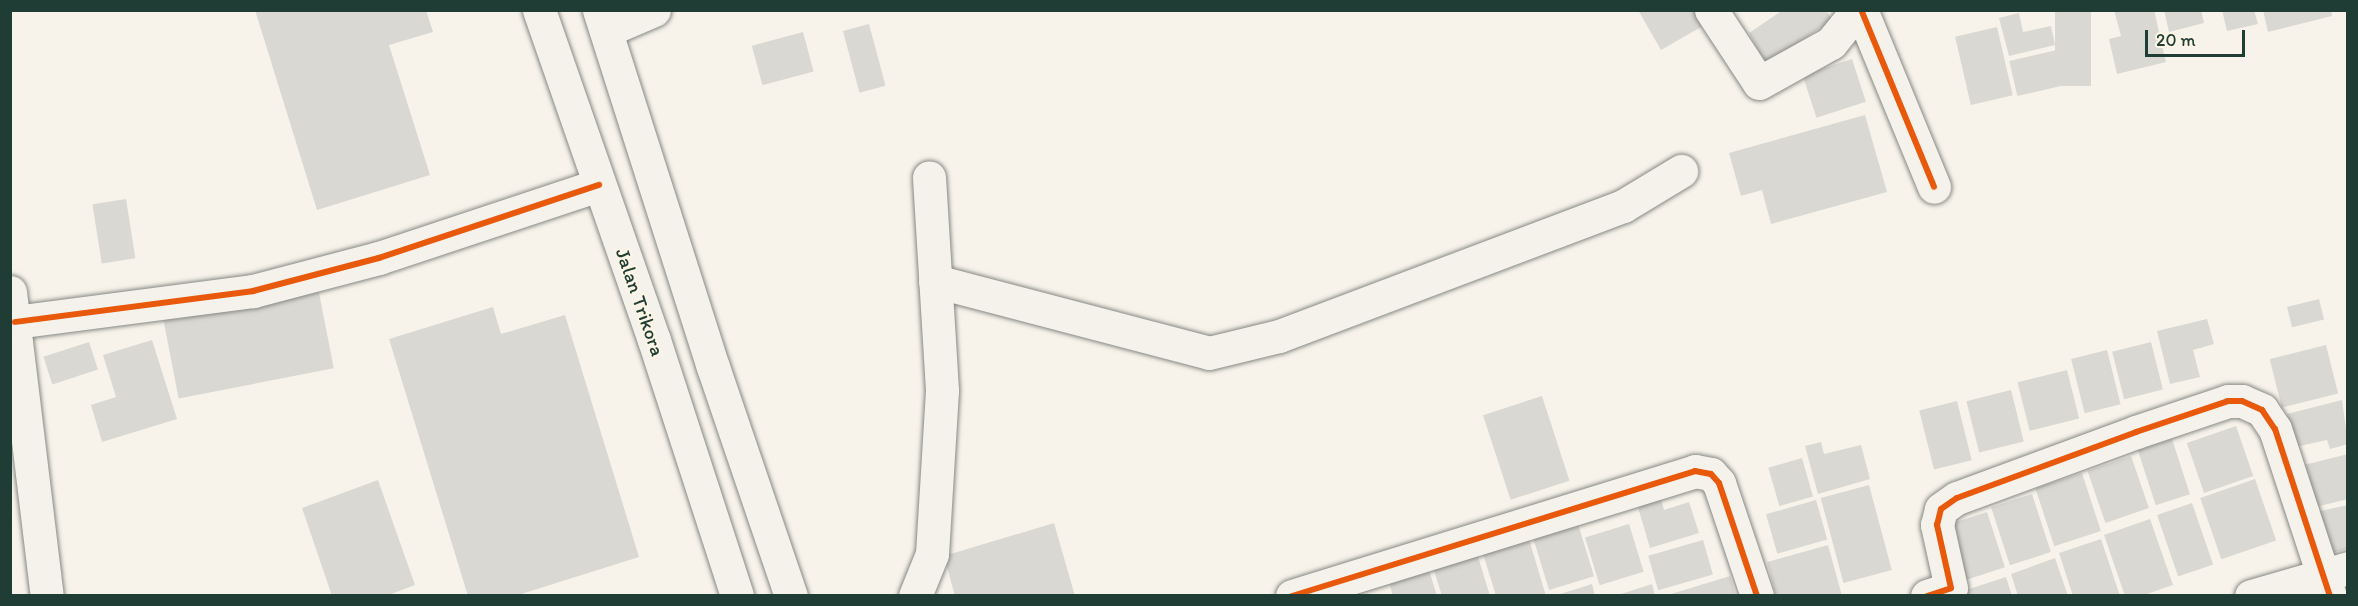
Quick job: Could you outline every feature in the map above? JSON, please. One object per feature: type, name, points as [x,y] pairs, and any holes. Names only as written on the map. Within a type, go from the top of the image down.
[{"type":"street","name":"Jalan Trikora","points":[[538,10],[654,340],[737,596]]},
{"type":"street","points":[[654,10],[603,20],[713,367],[791,596]]},
{"type":"street","points":[[1712,10],[1759,83],[1830,44],[1859,12],[1934,188]]},
{"type":"street","points":[[935,281],[1209,353],[1279,336],[1623,206],[1681,171]]},
{"type":"street","points":[[915,596],[932,554],[942,390],[929,177]]},
{"type":"street","points":[[48,596],[21,493],[13,307],[253,291],[379,258],[598,185]]},
{"type":"street","points":[[1944,593],[1937,525],[1941,509],[1957,498],[2228,401],[2252,403],[2276,429],[2334,578],[2250,596]]},
{"type":"street","points":[[1292,596],[1695,471],[1711,474],[1719,483],[1757,596]]},
{"type":"building","points":[[255,10],[426,10],[433,32],[389,45],[430,175],[317,210]]},
{"type":"building","points":[[1638,10],[1700,10],[1708,23],[1661,50]]},
{"type":"building","points":[[1783,10],[1826,10],[1832,20],[1766,64],[1749,33]]},
{"type":"building","points":[[2055,10],[2091,10],[2091,86],[2055,86]]},
{"type":"building","points":[[2114,10],[2154,10],[2166,62],[2117,74],[2109,39],[2121,36]]},
{"type":"building","points":[[2164,10],[2201,10],[2204,23],[2169,32]]},
{"type":"building","points":[[2222,10],[2254,10],[2258,24],[2227,31]]},
{"type":"building","points":[[2263,10],[2331,10],[2332,16],[2268,32]]},
{"type":"building","points":[[2019,13],[2023,32],[2051,26],[2055,45],[2009,56],[1999,18]]},
{"type":"building","points":[[869,24],[886,86],[859,93],[843,31]]},
{"type":"building","points":[[1997,27],[2013,95],[1971,105],[1955,37]]},
{"type":"building","points":[[803,32],[814,72],[762,85],[752,46]]},
{"type":"building","points":[[2057,50],[2065,85],[2017,96],[2009,61]]},
{"type":"building","points":[[1852,59],[1866,102],[1816,118],[1803,75]]},
{"type":"building","points":[[1865,115],[1887,192],[1771,224],[1762,190],[1741,196],[1729,153]]},
{"type":"building","points":[[126,199],[135,258],[102,264],[92,204]]},
{"type":"building","points":[[316,277],[334,368],[179,398],[161,307]]},
{"type":"building","points":[[2319,299],[2324,319],[2292,327],[2287,307]]},
{"type":"building","points":[[493,307],[501,334],[565,315],[639,557],[515,596],[468,596],[389,339]]},
{"type":"building","points":[[2207,319],[2214,344],[2193,350],[2200,377],[2170,384],[2157,331]]},
{"type":"building","points":[[152,340],[177,419],[102,442],[91,405],[116,397],[103,355]]},
{"type":"building","points":[[89,342],[98,370],[52,384],[43,357]]},
{"type":"building","points":[[2151,342],[2163,390],[2124,399],[2112,352]]},
{"type":"building","points":[[2326,345],[2338,394],[2282,408],[2270,359]]},
{"type":"building","points":[[2107,350],[2121,404],[2085,413],[2071,359]]},
{"type":"building","points":[[2067,370],[2079,419],[2030,431],[2018,382]]},
{"type":"building","points":[[2011,390],[2024,441],[1979,453],[1966,401]]},
{"type":"building","points":[[1542,396],[1570,481],[1511,500],[1483,415]]},
{"type":"building","points":[[2342,400],[2348,444],[2330,449],[2327,440],[2295,447],[2287,414]]},
{"type":"building","points":[[1957,401],[1972,460],[1934,470],[1919,410]]},
{"type":"building","points":[[2236,426],[2253,476],[2204,493],[2187,443]]},
{"type":"building","points":[[2172,439],[2190,494],[2156,505],[2138,450]]},
{"type":"building","points":[[1821,442],[1824,454],[1861,445],[1870,479],[1818,494],[1805,446]]},
{"type":"building","points":[[2348,454],[2348,499],[2311,508],[2300,466]]},
{"type":"building","points":[[2131,456],[2149,508],[2105,523],[2088,471]]},
{"type":"building","points":[[1802,458],[1813,496],[1779,506],[1768,468]]},
{"type":"building","points":[[2082,473],[2101,531],[2054,546],[2035,488]]},
{"type":"building","points":[[2255,479],[2276,540],[2221,559],[2200,498]]},
{"type":"building","points":[[378,480],[415,585],[386,596],[332,596],[302,508]]},
{"type":"building","points":[[1869,485],[1892,570],[1843,583],[1821,498]]},
{"type":"building","points":[[2032,494],[2051,552],[2010,565],[1991,507]]},
{"type":"building","points":[[1660,496],[1664,510],[1689,502],[1699,533],[1650,548],[1637,504]]},
{"type":"building","points":[[1816,500],[1827,539],[1777,554],[1766,514]]},
{"type":"building","points":[[2192,503],[2213,564],[2178,577],[2157,515]]},
{"type":"building","points":[[2348,505],[2348,549],[2326,554],[2316,512]]},
{"type":"building","points":[[1987,512],[2005,567],[1965,580],[1947,525]]},
{"type":"building","points":[[1575,514],[1594,576],[1549,590],[1530,528]]},
{"type":"building","points":[[2150,519],[2173,585],[2141,596],[2125,596],[2104,535]]},
{"type":"building","points":[[1054,523],[1075,596],[955,596],[944,556]]},
{"type":"building","points":[[1629,524],[1644,572],[1600,585],[1585,537]]},
{"type":"building","points":[[1528,536],[1546,596],[1496,596],[1482,550]]},
{"type":"building","points":[[2101,539],[2120,596],[2073,596],[2059,553]]},
{"type":"building","points":[[1703,540],[1713,575],[1658,590],[1648,556]]},
{"type":"building","points":[[1828,545],[1842,596],[1776,596],[1767,562]]},
{"type":"building","points":[[1476,550],[1490,596],[1442,596],[1432,564]]},
{"type":"building","points":[[2055,558],[2068,596],[2018,596],[2011,574]]},
{"type":"building","points":[[1428,567],[1437,596],[1393,596],[1388,579]]},
{"type":"building","points":[[1730,576],[1736,596],[1668,596],[1668,595]]},
{"type":"building","points":[[2006,577],[2012,596],[1961,596],[1960,592]]},
{"type":"building","points":[[1592,584],[1595,596],[1557,596],[1557,595]]},
{"type":"building","points":[[1652,584],[1655,596],[1618,596],[1618,595]]},
{"type":"cycle path","points":[[1862,12],[1934,187]]},
{"type":"cycle path","points":[[15,322],[253,291],[379,258],[599,185]]},
{"type":"cycle path","points":[[1927,596],[1951,588],[1937,525],[1941,509],[1957,498],[2136,432],[2228,401],[2242,401],[2262,410],[2275,429],[2330,596]]},
{"type":"cycle path","points":[[1292,596],[1695,471],[1711,474],[1719,483],[1757,596]]}]
